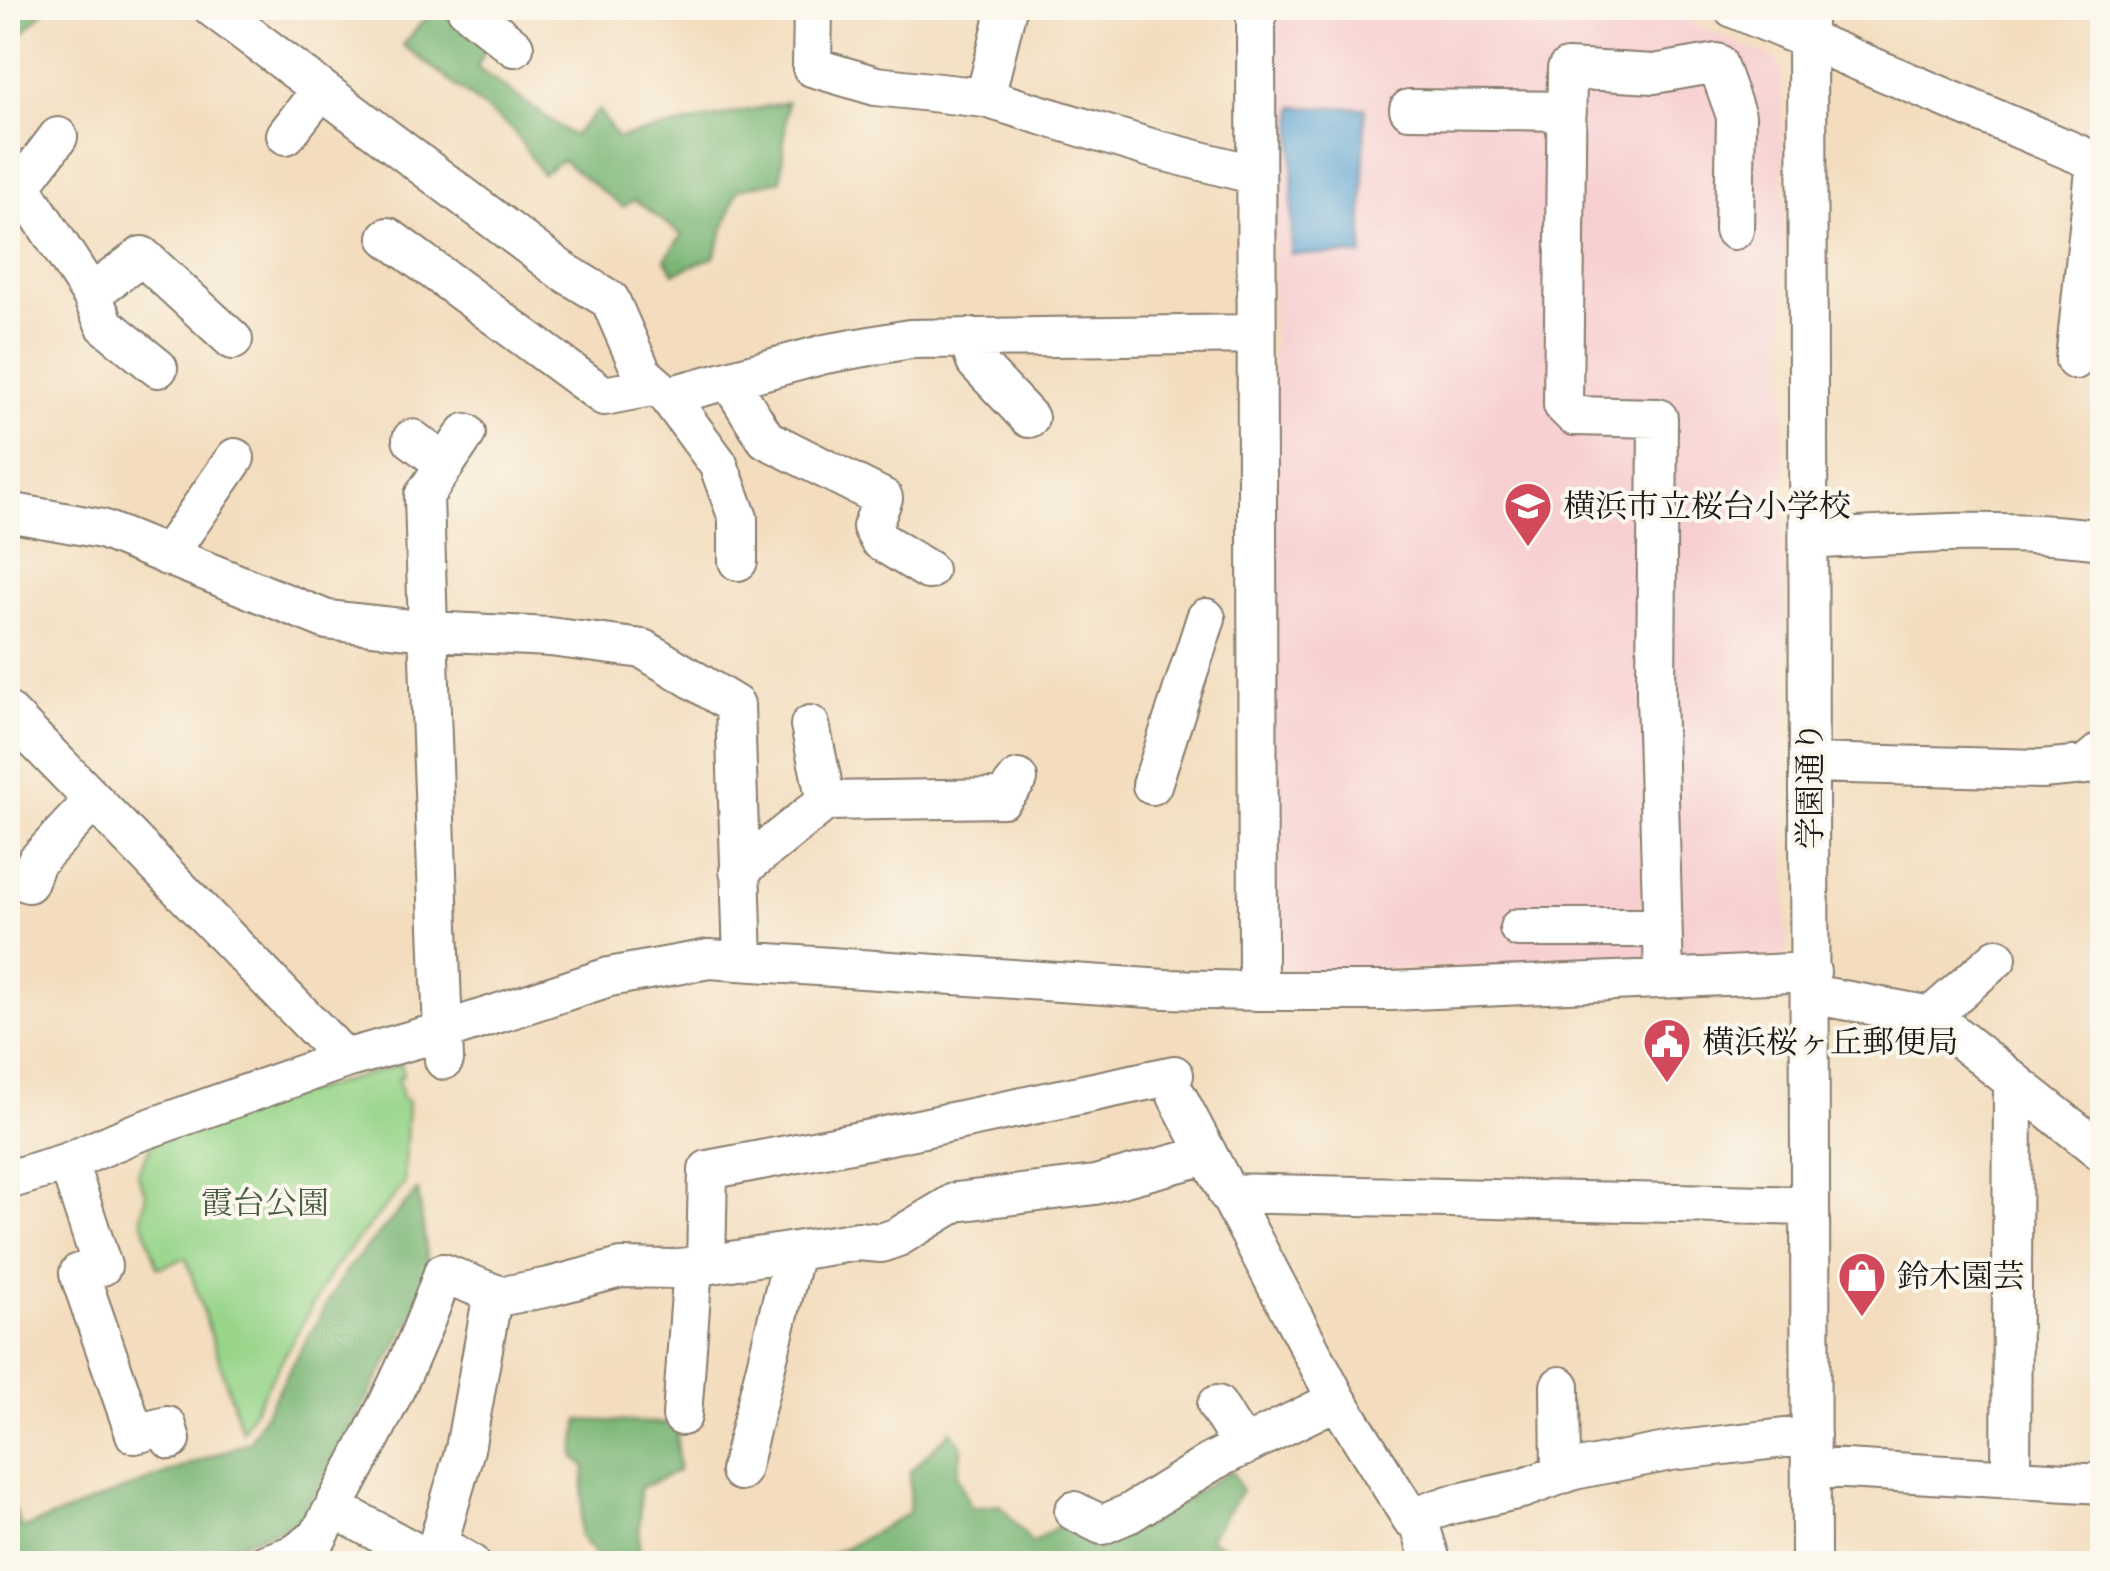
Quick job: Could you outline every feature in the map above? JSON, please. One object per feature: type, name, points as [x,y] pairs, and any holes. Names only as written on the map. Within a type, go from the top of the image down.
[{"type":"street","points":[[212,8],[561,270],[610,300],[642,373],[662,391],[718,464],[738,518],[738,561]]},
{"type":"street","points":[[466,8],[514,47]]},
{"type":"street","points":[[813,8],[812,67],[876,86],[986,98],[1256,175]]},
{"type":"street","points":[[986,98],[1007,8]]},
{"type":"street","points":[[1256,8],[1258,991]]},
{"type":"street","points":[[1733,8],[1807,24],[2099,163],[2075,360]]},
{"type":"street","name":"学園通り","points":[[1807,24],[1811,1564]]},
{"type":"street","points":[[1664,977],[1656,694],[1658,418],[1574,416],[1563,405],[1568,70],[1654,74],[1717,63],[1736,116],[1734,230]]},
{"type":"street","points":[[286,134],[321,90]]},
{"type":"street","points":[[1409,109],[1568,112]]},
{"type":"street","points":[[58,138],[14,190],[91,294],[106,325],[158,368]]},
{"type":"street","points":[[388,237],[604,396],[729,380],[825,354],[893,342],[1255,334]]},
{"type":"street","points":[[91,294],[142,256],[233,340]]},
{"type":"street","points":[[968,338],[976,362],[1028,418]]},
{"type":"street","points":[[729,380],[766,439],[883,498],[872,526],[879,540],[928,570]]},
{"type":"street","points":[[412,439],[456,449],[424,496],[444,1046]]},
{"type":"street","points":[[167,556],[235,458]]},
{"type":"street","points":[[8,512],[102,529],[327,620],[428,631],[550,636],[643,650],[735,705],[743,961]]},
{"type":"street","points":[[1809,540],[1948,532],[2042,532],[2102,540]]},
{"type":"street","points":[[1152,786],[1193,612],[1256,644]]},
{"type":"street","points":[[8,712],[23,755],[93,801],[345,1059]]},
{"type":"street","points":[[810,725],[826,801]]},
{"type":"street","points":[[1810,763],[2041,769],[2085,765],[2102,751]]},
{"type":"street","points":[[739,871],[826,801],[1003,798],[1018,779]]},
{"type":"street","points":[[28,883],[36,862],[93,801]]},
{"type":"street","points":[[1519,928],[1661,928]]},
{"type":"street","points":[[1932,1016],[1997,958]]},
{"type":"street","points":[[8,1180],[68,1162],[133,1134],[345,1059],[444,1046],[609,977],[709,960],[1165,989],[1258,991],[1391,991],[1664,977],[1810,983],[1932,1016],[2102,1152]]},
{"type":"street","points":[[2011,1479],[2013,1082]]},
{"type":"street","points":[[682,1416],[708,1170],[1176,1086],[1207,1155],[1337,1400],[1411,1518],[1521,1489],[1561,1474],[1672,1451],[1811,1451],[2011,1479],[2102,1484]]},
{"type":"street","points":[[266,1564],[294,1554],[318,1537],[415,1346],[443,1273],[503,1296],[622,1268],[700,1265],[858,1241],[881,1243],[956,1202],[1095,1185],[1207,1155]]},
{"type":"street","points":[[68,1162],[102,1266],[79,1272],[135,1434],[167,1426],[172,1440]]},
{"type":"street","points":[[1227,1194],[1810,1206]]},
{"type":"street","points":[[740,1471],[794,1252]]},
{"type":"street","points":[[471,1564],[438,1544],[466,1448],[492,1293]]},
{"type":"street","points":[[1560,1386],[1561,1474]]},
{"type":"street","points":[[1074,1510],[1102,1525],[1337,1400]]},
{"type":"street","points":[[1212,1410],[1237,1450]]},
{"type":"street","points":[[334,1508],[418,1554]]},
{"type":"street","points":[[1417,1516],[1432,1564]]},
{"type":"shaded area","name":"横浜市立桜台小学校","points":[[1274,8],[1658,8],[1778,61],[1783,78],[1786,952],[1770,962],[1682,963],[1651,955],[1640,964],[1273,971]]},
{"type":"green space","points":[[8,8],[47,8],[8,48]]},
{"type":"green space","points":[[434,8],[487,45],[477,68],[573,136],[599,110],[617,138],[787,102],[781,180],[738,189],[714,257],[674,273],[665,259],[682,235],[635,200],[623,207],[562,160],[542,174],[513,130],[403,45]]},
{"type":"green space","name":"霞台公園","points":[[402,1064],[403,1076],[398,1078],[402,1099],[408,1100],[404,1185],[333,1269],[242,1431],[186,1258],[158,1268],[141,1217],[146,1194],[137,1173],[156,1137]]},
{"type":"green space","points":[[418,1190],[429,1273],[417,1308],[299,1523],[183,1563],[8,1563],[8,1493],[22,1529],[249,1442],[345,1272]]},
{"type":"green space","points":[[579,1420],[677,1424],[678,1471],[640,1488],[639,1555],[695,1558],[699,1563],[602,1563],[580,1536],[585,1466],[574,1456]]},
{"type":"green space","points":[[951,1431],[962,1447],[957,1474],[971,1508],[1000,1505],[1032,1543],[1065,1522],[1105,1537],[1131,1533],[1231,1470],[1242,1491],[1209,1538],[1236,1553],[1238,1563],[805,1564],[849,1546],[909,1513],[910,1471]]},
{"type":"water","points":[[1294,107],[1365,108],[1362,255],[1291,254]]},
{"type":"place","name":"横浜市立桜台小学校","points":[[1528,548]]},
{"type":"place","name":"横浜桜ヶ丘郵便局","points":[[1667,1084]]},
{"type":"place","name":"鈴木園芸","points":[[1862,1318]]}]
